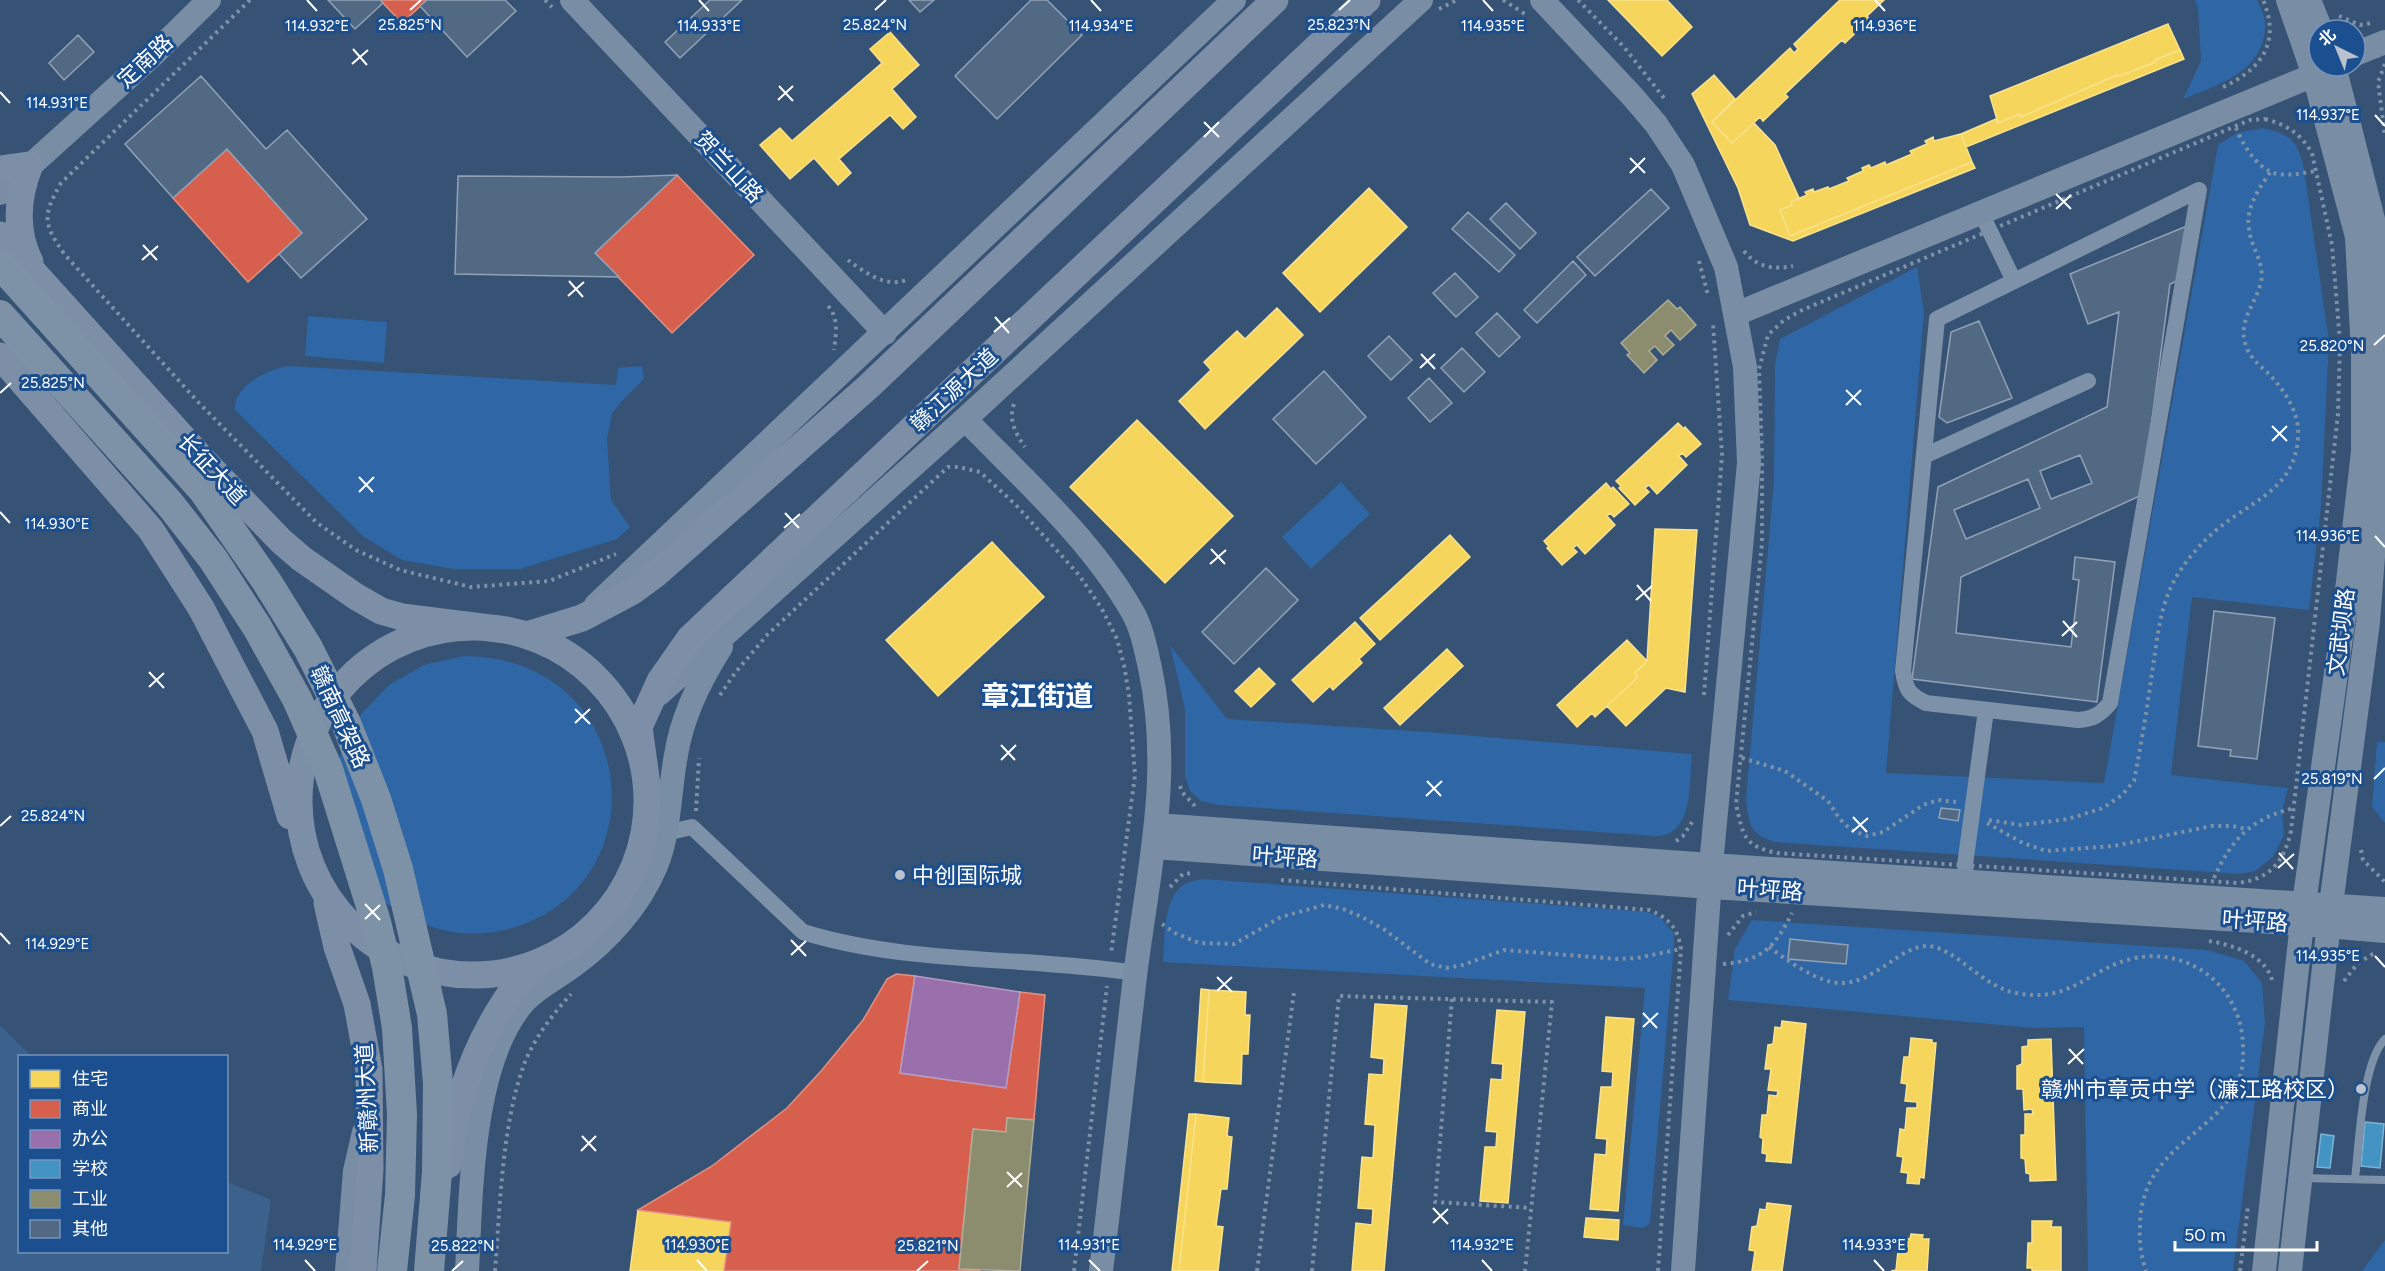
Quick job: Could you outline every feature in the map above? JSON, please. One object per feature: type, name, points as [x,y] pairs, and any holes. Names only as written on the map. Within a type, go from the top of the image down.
[{"type":"highway","name":"赣南高架路","points":[[0,264],[203,490],[267,582],[308,648],[346,723],[376,799],[398,868],[432,1014],[438,1083],[437,1172],[429,1271]]},
{"type":"highway","name":"赣南高架路","points":[[0,315],[169,503],[213,559],[257,627],[292,689],[328,769],[376,922],[387,967],[397,1028],[402,1115],[400,1195],[392,1271]]},
{"type":"main road","points":[[304,846],[298,815],[299,783],[306,752],[317,722],[334,695],[357,672],[382,653],[410,638],[441,630],[473,627],[506,630],[527,635],[582,618],[617,601],[656,574],[859,394],[1275,0]]},
{"type":"main road","name":"赣江源大道","points":[[648,792],[639,727],[648,704],[674,659],[708,619],[1367,0]]},
{"type":"main road","points":[[0,169],[30,165],[19,203],[20,231],[28,259],[44,283]]},
{"type":"main road","name":"长征大道","points":[[0,235],[212,470],[281,541],[302,559],[381,611],[402,617],[473,627]]},
{"type":"main road","points":[[0,356],[151,530],[201,608],[265,731],[286,806],[324,894],[345,921],[371,944],[401,961],[434,972],[469,976],[503,973],[537,963],[568,947]]},
{"type":"main road","points":[[439,1271],[451,1137],[457,1107],[473,1059],[491,1023],[526,972],[568,947],[594,926],[616,900],[654,836],[643,760],[632,728],[615,699],[601,683],[567,654],[538,639],[506,630]]},
{"type":"main road","name":"新赣州大道","points":[[324,894],[337,947],[357,1004],[369,1070],[370,1169],[363,1271]]},
{"type":"street","name":"定南路","points":[[0,194],[156,52],[209,0]]},
{"type":"street","points":[[582,618],[1234,0]]},
{"type":"street","name":"文武坝路","points":[[2288,0],[2307,34]]},
{"type":"street","points":[[2309,0],[2325,18]]},
{"type":"street","name":"贺兰山路","points":[[563,4],[885,333]]},
{"type":"street","points":[[648,704],[1429,5]]},
{"type":"street","points":[[1535,9],[1633,97],[1656,124],[1683,165],[1726,267],[1724,314],[1745,367],[1749,463],[1711,876],[1683,1271]]},
{"type":"street","points":[[2367,44],[2381,32]]},
{"type":"street","points":[[1724,314],[1985,222],[2307,78]]},
{"type":"street","name":"文武坝路","points":[[2264,1271],[2303,914],[2344,616],[2363,452],[2363,354],[2357,237],[2328,78]]},
{"type":"street","name":"文武坝路","points":[[2290,1271],[2329,916],[2368,622],[2381,452],[2384,345],[2381,234],[2329,78]]},
{"type":"street","points":[[2199,190],[2110,704],[2100,715],[2089,720],[2078,720],[1926,703],[1915,698],[1905,688],[1903,671],[1924,456],[1937,319],[2199,190]]},
{"type":"street","points":[[1985,222],[2014,281]]},
{"type":"street","points":[[1924,456],[2088,381]]},
{"type":"street","points":[[965,419],[1077,536],[1133,612],[1146,649],[1154,687],[1161,755],[1156,836],[1136,973],[1101,1271]]},
{"type":"street","points":[[467,1271],[477,1128],[494,1058],[507,1027],[525,1001],[607,938],[644,891],[657,864],[654,836],[683,725],[697,689],[737,624]]},
{"type":"street","points":[[1966,873],[1986,710]]},
{"type":"street","points":[[654,836],[692,827],[803,932],[823,938],[888,951],[1136,973]]},
{"type":"street","name":"叶坪路","points":[[1156,836],[1711,876],[2329,916],[2385,931]]},
{"type":"street","name":"叶坪路","points":[[1711,876],[1966,873],[2303,914]]},
{"type":"street","name":"叶坪路","points":[[2329,916],[2385,909]]},
{"type":"street","points":[[347,1271],[355,1171],[371,1103]]},
{"type":"lane","points":[[2355,1179],[2369,1069],[2378,1046],[2385,1039]]},
{"type":"lane","points":[[2301,1178],[2385,1180]]},
{"type":"path","points":[[250,0],[61,183],[50,203],[47,225],[52,237],[65,255],[199,403],[317,523],[356,550],[400,570],[471,587],[549,581],[613,556],[622,550]]},
{"type":"path","points":[[545,0],[563,4]]},
{"type":"path","points":[[1429,5],[1456,0]]},
{"type":"path","points":[[1503,0],[1535,9]]},
{"type":"path","points":[[1578,0],[1624,47],[1670,107]]},
{"type":"path","points":[[2214,92],[2243,78],[2256,66],[2265,51],[2270,37],[2270,21],[2263,0]]},
{"type":"path","points":[[2385,64],[2378,82],[2385,136]]},
{"type":"path","points":[[2265,119],[2281,123],[2294,130],[2312,153],[2332,245],[2340,342],[2338,402],[2329,508],[2294,808],[2287,850],[2278,863],[2265,875],[2253,881],[2238,883],[1966,873],[1777,853],[1761,850],[1752,845],[1741,829],[1736,804],[1762,543],[1759,369],[1768,335],[1783,321],[1800,311],[1985,222],[2236,127],[2250,120],[2265,119]]},
{"type":"path","points":[[2236,127],[2242,142],[2253,156],[2271,171],[2291,175],[2316,171]]},
{"type":"path","points":[[1740,246],[1749,259],[1763,266],[1781,269],[1800,265]]},
{"type":"path","points":[[1696,251],[1710,304]]},
{"type":"path","points":[[827,305],[834,313],[837,333],[833,357]]},
{"type":"path","points":[[1703,699],[1722,455],[1724,314]]},
{"type":"path","points":[[1018,400],[1013,406],[1012,420],[1027,450]]},
{"type":"path","points":[[714,704],[735,673],[768,634],[948,467],[980,472],[1016,505],[1079,575],[1102,609],[1117,639],[1124,664],[1134,740],[1135,775],[1109,969],[1074,1271]]},
{"type":"path","points":[[692,827],[697,802],[699,755]]},
{"type":"path","points":[[1178,779],[1182,792],[1202,811]]},
{"type":"path","points":[[1954,802],[1973,810],[1991,826],[2023,843],[2046,851],[2114,846],[2212,826],[2246,829]]},
{"type":"path","points":[[2213,881],[2223,858],[2246,829],[2262,818],[2294,808]]},
{"type":"path","points":[[1673,843],[1691,826],[1694,815]]},
{"type":"path","points":[[1168,889],[1182,874],[1195,872]]},
{"type":"path","points":[[1278,879],[1649,910],[1660,914],[1674,927],[1680,937],[1681,949],[1658,1271]]},
{"type":"path","points":[[1158,933],[1159,922],[1175,933],[1199,944],[1234,944],[1281,917],[1324,905],[1362,917],[1385,930],[1423,960],[1446,968],[1504,950],[1618,959],[1681,949]]},
{"type":"path","points":[[1724,945],[1734,924],[1743,916],[1766,911]]},
{"type":"path","points":[[1783,912],[1804,914]]},
{"type":"path","points":[[1721,975],[1722,962],[1743,962],[1764,953],[1781,935],[1792,913]]},
{"type":"path","points":[[2200,940],[2235,947],[2251,955],[2271,976],[2274,991]]},
{"type":"path","points":[[1769,947],[1799,968],[1841,983],[1857,980],[1915,949],[1928,946],[1956,957],[1974,973],[1997,987],[2017,993],[2052,995],[2067,990],[2110,967],[2135,958],[2162,957],[2187,961],[2205,972],[2225,992],[2236,1011],[2243,1039],[2244,1060],[2239,1082],[2230,1099],[2163,1163],[2144,1194],[2140,1213],[2139,1240],[2146,1271]]},
{"type":"path","points":[[495,1271],[504,1162],[515,1100],[525,1062],[552,1015],[575,990]]},
{"type":"path","points":[[1257,1271],[1294,992]]},
{"type":"path","points":[[1312,1271],[1338,996],[1552,1002],[1525,1271]]},
{"type":"path","points":[[1452,999],[1435,1202],[1531,1208]]},
{"type":"path","points":[[2240,1271],[2248,1201]]},
{"type":"shaded area","points":[[2195,0],[2257,0],[2265,19],[2264,39],[2250,64],[2239,73],[2212,88],[2183,99],[2201,61],[2198,8]]},
{"type":"shaded area","points":[[2263,128],[2290,138],[2303,163],[2329,341],[2321,507],[2309,610],[2192,597],[2171,775],[2288,788],[2282,811],[2284,835],[2273,857],[2255,871],[2240,874],[1775,842],[1760,835],[1752,827],[1746,799],[1774,481],[1775,365],[1780,339],[1917,267],[1924,313],[1886,773],[2104,783],[2218,145],[2237,133]]},
{"type":"shaded area","points":[[308,316],[387,322],[384,363],[305,356]]},
{"type":"shaded area","points":[[288,366],[616,385],[618,368],[642,366],[644,379],[612,414],[607,439],[611,500],[630,527],[617,539],[520,569],[454,569],[402,560],[364,537],[235,410],[239,394],[253,380]]},
{"type":"shaded area","points":[[1341,482],[1370,514],[1311,569],[1282,537]]},
{"type":"shaded area","points":[[1170,645],[1227,719],[1428,732],[1692,754],[1687,806],[1677,827],[1668,834],[1656,836],[1219,805],[1201,801],[1190,791],[1185,777],[1185,709]]},
{"type":"shaded area","points":[[464,656],[523,667],[568,694],[597,733],[611,779],[609,827],[590,871],[556,907],[504,930],[470,934],[421,923],[391,907],[377,896],[337,766],[343,747],[362,713],[389,685],[424,665]]},
{"type":"shaded area","points":[[2377,742],[2385,742],[2385,823],[2372,807]]},
{"type":"shaded area","points":[[1204,879],[1648,912],[1660,917],[1674,933],[1674,945],[1650,1223],[1643,1228],[1623,1225],[1645,988],[1163,962],[1166,919],[1173,898],[1178,889],[1186,883]]},
{"type":"shaded area","points":[[1752,920],[2207,950],[2244,961],[2262,983],[2265,1023],[2233,1271],[2088,1271],[2084,1027],[2033,1028],[1728,1000],[1735,949]]},
{"type":"shaded area","points":[[0,1025],[30,1055],[18,1055],[18,1253],[228,1253],[228,1182],[271,1200],[261,1271],[0,1271]]},
{"type":"shaded area","points":[[2385,1240],[2385,1271],[2362,1271]]},
{"type":"building: 住宅","points":[[1608,0],[1667,0],[1692,27],[1662,56]]},
{"type":"building: 住宅","points":[[1840,0],[1884,0],[1867,16],[1870,19],[1845,43],[1842,40],[1785,94],[1788,97],[1763,121],[1760,117],[1732,143],[1712,122],[1790,48],[1794,53],[1798,49],[1794,44]]},
{"type":"building: 住宅","points":[[2168,24],[2180,50],[2021,117],[2020,114],[1998,123],[1990,96]]},
{"type":"building: 住宅","points":[[890,32],[919,65],[892,89],[916,117],[903,129],[890,115],[839,159],[851,173],[838,185],[814,158],[790,179],[760,145],[780,128],[792,141],[882,63],[870,49]]},
{"type":"building: 住宅","points":[[2180,50],[2184,59],[1966,147],[1961,134],[1996,119],[1998,123],[2020,114],[2021,117]]},
{"type":"building: 住宅","points":[[1714,75],[1735,99],[1712,122],[1732,143],[1754,123],[1775,145],[1799,198],[1791,202],[1792,205],[1780,210],[1790,236],[1972,162],[1975,168],[1793,241],[1750,225],[1738,188],[1692,94]]},
{"type":"building: 住宅","points":[[1961,134],[1972,162],[1790,236],[1780,210],[1807,195],[1805,192],[1813,189],[1814,192],[1828,187],[1829,189],[1849,181],[1847,178],[1863,171],[1862,168],[1869,165],[1871,168],[1885,162],[1886,165],[1912,154],[1910,151],[1927,144],[1925,141],[1933,137],[1934,141]]},
{"type":"building: 住宅","points":[[1369,188],[1407,227],[1320,312],[1283,273]]},
{"type":"building: 住宅","points":[[1277,308],[1303,335],[1205,429],[1179,401],[1211,370],[1204,362],[1237,331],[1245,339]]},
{"type":"building: 住宅","points":[[1137,420],[1233,516],[1165,583],[1070,487]]},
{"type":"building: 住宅","points":[[1678,423],[1701,444],[1686,457],[1682,453],[1679,456],[1687,465],[1657,494],[1649,485],[1645,488],[1649,492],[1635,505],[1619,488],[1621,486],[1616,481]]},
{"type":"building: 住宅","points":[[1606,483],[1629,504],[1614,517],[1610,513],[1607,516],[1615,525],[1585,554],[1577,545],[1573,548],[1577,552],[1562,565],[1544,541]]},
{"type":"building: 住宅","points":[[1655,529],[1697,530],[1685,692],[1666,688],[1626,726],[1607,706],[1638,677],[1635,673],[1647,661]]},
{"type":"building: 住宅","points":[[1450,535],[1470,557],[1380,640],[1360,618]]},
{"type":"building: 住宅","points":[[992,542],[1044,597],[938,696],[886,640]]},
{"type":"building: 住宅","points":[[1355,622],[1375,644],[1359,659],[1362,663],[1333,690],[1330,686],[1313,702],[1292,680]]},
{"type":"building: 住宅","points":[[1627,640],[1647,661],[1635,673],[1638,677],[1595,717],[1592,713],[1577,727],[1557,705]]},
{"type":"building: 住宅","points":[[1447,649],[1463,666],[1400,725],[1384,708]]},
{"type":"building: 住宅","points":[[1259,668],[1275,684],[1251,707],[1235,691]]},
{"type":"building: 住宅","points":[[1201,989],[1209,990],[1203,1082],[1195,1081]]},
{"type":"building: 住宅","points":[[1209,990],[1246,992],[1245,1015],[1250,1015],[1248,1054],[1242,1054],[1241,1084],[1203,1082]]},
{"type":"building: 住宅","points":[[1375,1004],[1407,1006],[1384,1271],[1352,1271],[1356,1223],[1372,1225],[1373,1209],[1358,1208],[1362,1157],[1373,1158],[1375,1125],[1365,1124],[1369,1074],[1383,1075],[1384,1059],[1371,1057]]},
{"type":"building: 住宅","points":[[1497,1010],[1525,1012],[1508,1203],[1480,1201],[1485,1147],[1496,1147],[1497,1132],[1486,1131],[1491,1079],[1502,1080],[1503,1064],[1492,1063]]},
{"type":"building: 住宅","points":[[1606,1017],[1634,1019],[1618,1211],[1590,1209],[1595,1154],[1606,1155],[1607,1139],[1596,1138],[1601,1087],[1612,1087],[1613,1072],[1602,1071]]},
{"type":"building: 住宅","points":[[1782,1021],[1806,1024],[1791,1163],[1766,1161],[1767,1154],[1762,1153],[1763,1139],[1760,1137],[1762,1115],[1767,1115],[1769,1095],[1777,1096],[1778,1091],[1768,1090],[1771,1069],[1765,1069],[1768,1045],[1773,1044],[1775,1027],[1781,1028]]},
{"type":"building: 住宅","points":[[1911,1038],[1932,1040],[1932,1043],[1936,1043],[1924,1178],[1920,1177],[1919,1184],[1907,1183],[1908,1173],[1901,1172],[1903,1157],[1897,1156],[1900,1129],[1905,1130],[1907,1108],[1917,1108],[1917,1102],[1905,1101],[1907,1084],[1901,1083],[1904,1057],[1909,1057]]},
{"type":"building: 住宅","points":[[2051,1039],[2056,1180],[2030,1181],[2030,1174],[2026,1173],[2025,1159],[2021,1158],[2021,1135],[2025,1135],[2025,1114],[2033,1114],[2032,1109],[2024,1110],[2023,1089],[2017,1089],[2017,1066],[2022,1064],[2022,1047],[2028,1046],[2028,1040]]},
{"type":"building: 住宅","points":[[1189,1114],[1196,1114],[1179,1271],[1172,1271]]},
{"type":"building: 住宅","points":[[1196,1114],[1229,1118],[1227,1136],[1232,1137],[1227,1189],[1221,1189],[1216,1226],[1223,1227],[1218,1271],[1179,1271]]},
{"type":"building: 住宅","points":[[1767,1203],[1791,1206],[1782,1271],[1752,1271],[1755,1251],[1749,1250],[1752,1227],[1757,1226],[1760,1209],[1766,1210]]},
{"type":"building: 住宅","points":[[638,1210],[731,1222],[724,1271],[630,1271]]},
{"type":"building: 住宅","points":[[1586,1218],[1619,1220],[1618,1240],[1584,1237]]},
{"type":"building: 住宅","points":[[2032,1221],[2052,1221],[2051,1227],[2061,1227],[2061,1271],[2032,1271],[2032,1268],[2027,1268],[2028,1243],[2032,1243]]},
{"type":"building: 住宅","points":[[1911,1234],[1923,1235],[1922,1239],[1929,1239],[1927,1271],[1891,1271],[1896,1270],[1898,1251],[1904,1251],[1904,1238],[1910,1239]]},
{"type":"building: 商业","points":[[380,0],[427,0],[402,23]]},
{"type":"building: 商业","points":[[227,149],[302,233],[248,282],[173,198]]},
{"type":"building: 商业","points":[[677,175],[754,255],[672,333],[595,253]]},
{"type":"building: 商业","points":[[896,974],[915,976],[900,1073],[1006,1088],[1020,992],[1045,995],[1034,1120],[1007,1118],[1006,1132],[973,1129],[959,1269],[981,1271],[724,1271],[731,1222],[638,1210],[712,1166],[787,1108],[863,1020],[887,979]]},
{"type":"building: 办公","points":[[915,976],[1020,992],[1006,1088],[900,1073]]},
{"type":"building: 学校","points":[[2365,1122],[2384,1124],[2380,1168],[2361,1166]]},
{"type":"building: 学校","points":[[2321,1134],[2334,1136],[2330,1168],[2317,1167]]},
{"type":"building: 工业","points":[[1668,300],[1677,309],[1680,307],[1696,325],[1680,340],[1671,330],[1665,336],[1674,345],[1663,355],[1655,346],[1649,351],[1657,360],[1644,373],[1627,355],[1630,353],[1621,343]]},
{"type":"building: 工业","points":[[1007,1118],[1034,1120],[1020,1271],[959,1269],[973,1129],[1006,1132]]},
{"type":"building: 其他","points":[[328,0],[380,0],[383,3],[355,29]]},
{"type":"building: 其他","points":[[427,0],[505,0],[516,11],[467,57],[420,6]]},
{"type":"building: 其他","points":[[710,0],[742,0],[680,58],[665,42]]},
{"type":"building: 其他","points":[[909,0],[934,0],[920,12]]},
{"type":"building: 其他","points":[[1031,0],[1047,0],[1082,35],[997,119],[955,76]]},
{"type":"building: 其他","points":[[78,35],[94,52],[64,80],[49,63]]},
{"type":"building: 其他","points":[[201,76],[266,149],[287,130],[367,219],[301,278],[279,254],[302,233],[227,149],[173,198],[125,144]]},
{"type":"building: 其他","points":[[677,175],[595,253],[619,277],[455,274],[458,176]]},
{"type":"building: 其他","points":[[1651,189],[1669,208],[1595,276],[1577,257]]},
{"type":"building: 其他","points":[[1506,203],[1536,233],[1520,249],[1490,219]]},
{"type":"building: 其他","points":[[1468,212],[1515,255],[1499,272],[1452,229]]},
{"type":"building: 其他","points":[[2187,226],[2181,279],[2170,284],[2142,495],[1961,577],[1956,633],[2071,647],[2079,580],[2073,579],[2075,557],[2115,562],[2097,702],[1912,679],[1938,487],[2107,407],[2119,312],[2088,324],[2070,274]],"holes":[[[2080,455],[2092,483],[2051,499],[2040,471]],[[2028,479],[2040,508],[1966,539],[1954,510]]]},
{"type":"building: 其他","points":[[1573,261],[1586,275],[1537,323],[1524,310]]},
{"type":"building: 其他","points":[[1455,273],[1478,297],[1456,317],[1433,293]]},
{"type":"building: 其他","points":[[1497,313],[1520,337],[1499,357],[1476,333]]},
{"type":"building: 其他","points":[[1979,321],[2012,398],[1947,423],[1939,417],[1951,332]]},
{"type":"building: 其他","points":[[1389,336],[1412,360],[1391,380],[1368,356]]},
{"type":"building: 其他","points":[[1462,348],[1485,372],[1464,392],[1441,368]]},
{"type":"building: 其他","points":[[1324,371],[1366,417],[1316,464],[1273,419]]},
{"type":"building: 其他","points":[[1429,378],[1452,403],[1430,422],[1408,398]]},
{"type":"building: 其他","points":[[1266,568],[1298,600],[1234,664],[1202,632]]},
{"type":"building: 其他","points":[[2214,611],[2275,618],[2257,759],[2230,756],[2231,750],[2198,746]]},
{"type":"building: 其他","points":[[1941,808],[1960,810],[1958,821],[1939,818]]},
{"type":"building: 其他","points":[[1790,939],[1848,945],[1846,964],[1788,959]]},
{"type":"place","name":"中创国际城","points":[[900,875]]},
{"type":"place","name":"赣州市章贡中学（濂江路校区）","points":[[2361,1089]]},
{"type":"district","name":"章江街道","points":[[1037,696]]}]
